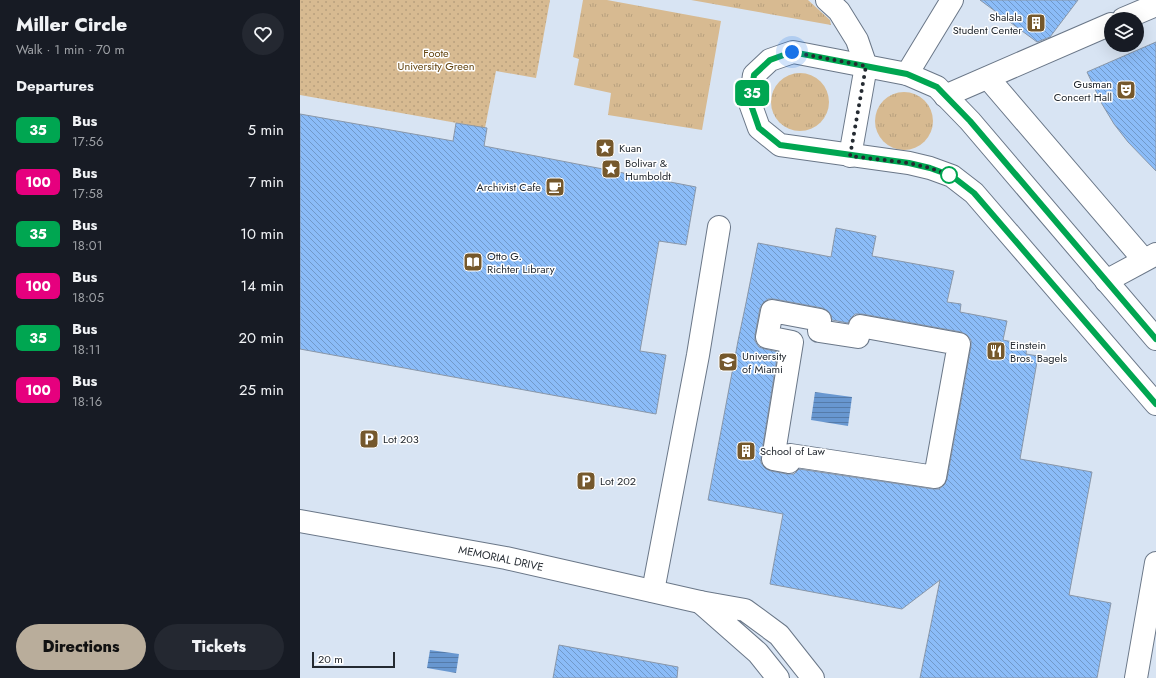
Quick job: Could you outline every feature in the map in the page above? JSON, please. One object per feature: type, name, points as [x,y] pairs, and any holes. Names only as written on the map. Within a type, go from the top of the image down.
[{"type":"street","points":[[827,0],[839,11],[857,40],[866,66],[850,156]]},
{"type":"street","points":[[907,74],[952,0]]},
{"type":"street","points":[[1140,12],[1156,5]]},
{"type":"street","points":[[945,96],[1104,27]]},
{"type":"street","points":[[1156,339],[974,127],[937,87],[907,74],[792,52],[770,60],[754,75],[750,102],[759,128],[780,145],[850,156],[909,163],[930,168],[952,176],[974,193],[1156,404]]},
{"type":"street","points":[[988,78],[1150,257],[1106,280]]},
{"type":"street","points":[[653,591],[696,362],[719,227]]},
{"type":"street","points":[[772,311],[820,320],[819,331],[858,337],[860,326],[959,344],[935,476],[790,454],[789,462],[773,459],[792,342],[767,337],[772,311]]},
{"type":"street","name":"MEMORIAL DRIVE","points":[[300,521],[506,558],[700,602],[745,610],[779,636],[813,678]]},
{"type":"street","points":[[1136,678],[1156,563]]},
{"type":"street","name":"MEMORIAL DRIVE","points":[[700,602],[758,653],[778,678]]},
{"type":"shaded area","name":"University of Miami","points":[[300,0],[1156,0],[1156,678],[300,678]]},
{"type":"green space","name":"Foote University Green","points":[[300,0],[550,0],[536,78],[496,71],[485,128],[300,95]]},
{"type":"green space","points":[[583,0],[607,0],[721,21],[702,130],[608,115],[611,93],[574,85],[579,59],[573,57]]},
{"type":"green space","points":[[691,0],[808,0],[830,20],[831,25]]},
{"type":"green space","points":[[794,73],[806,73],[821,81],[829,96],[829,108],[821,123],[806,131],[794,131],[779,123],[771,108],[771,96],[779,81]]},
{"type":"green space","points":[[898,92],[910,92],[925,100],[933,115],[933,127],[925,142],[910,150],[898,150],[883,142],[875,127],[875,115],[883,100]]},
{"type":"water","points":[[815,392],[852,397],[848,426],[811,420]]},
{"type":"water","points":[[430,650],[459,654],[456,673],[427,668]]},
{"type":"building","name":"Shalala Student Center","points":[[980,0],[1078,0],[1050,37],[1037,42]]},
{"type":"building","name":"Gusman Concert Hall","points":[[1156,42],[1156,171],[1128,142],[1114,124],[1102,104],[1087,72],[1133,52],[1144,52],[1144,47]]},
{"type":"building","name":"Otto G. Richter Library","points":[[300,114],[453,141],[456,123],[487,128],[484,146],[696,187],[686,245],[659,241],[640,351],[666,355],[656,414],[300,349]]},
{"type":"building","name":"School of Law","points":[[836,228],[876,236],[872,256],[954,271],[947,302],[961,304],[960,312],[1007,321],[1003,340],[1027,345],[1026,354],[1038,356],[1020,459],[1092,472],[1069,595],[1111,603],[1097,678],[920,678],[940,580],[902,609],[770,584],[783,514],[708,500],[758,243],[831,257]],"holes":[[[768,299],[822,308],[828,311],[832,320],[848,323],[855,314],[862,314],[961,332],[967,335],[971,340],[971,346],[947,479],[944,485],[939,489],[933,489],[799,469],[794,474],[787,474],[771,471],[765,468],[761,463],[761,457],[778,352],[759,347],[755,341],[755,335],[760,308]]]},
{"type":"building","points":[[559,645],[678,667],[677,678],[553,678]]},
{"type":"bus line","name":"35","points":[[1156,339],[970,121],[937,87],[907,74],[792,52],[770,60],[754,75],[750,102],[759,128],[780,145],[909,163],[930,168],[952,176],[974,193],[1156,404]]},
{"type":"place","name":"Shalala Student Center","points":[[1036,23]]},
{"type":"place","name":"Gusman Concert Hall","points":[[1126,90]]},
{"type":"place","name":"Kuan","points":[[605,148]]},
{"type":"place","name":"Bolivar & Humboldt","points":[[611,169]]},
{"type":"place","name":"Archivist Cafe","points":[[555,187]]},
{"type":"place","name":"Otto G. Richter Library","points":[[473,262]]},
{"type":"place","name":"Einstein Bros. Bagels","points":[[996,351]]},
{"type":"place","name":"University of Miami","points":[[728,362]]},
{"type":"place","name":"Lot 203","points":[[369,439]]},
{"type":"place","name":"School of Law","points":[[746,451]]},
{"type":"place","name":"Lot 202","points":[[586,481]]},
{"type":"route","points":[[792,52],[866,66],[850,156],[909,163],[930,168],[952,176],[949,175]]}]
